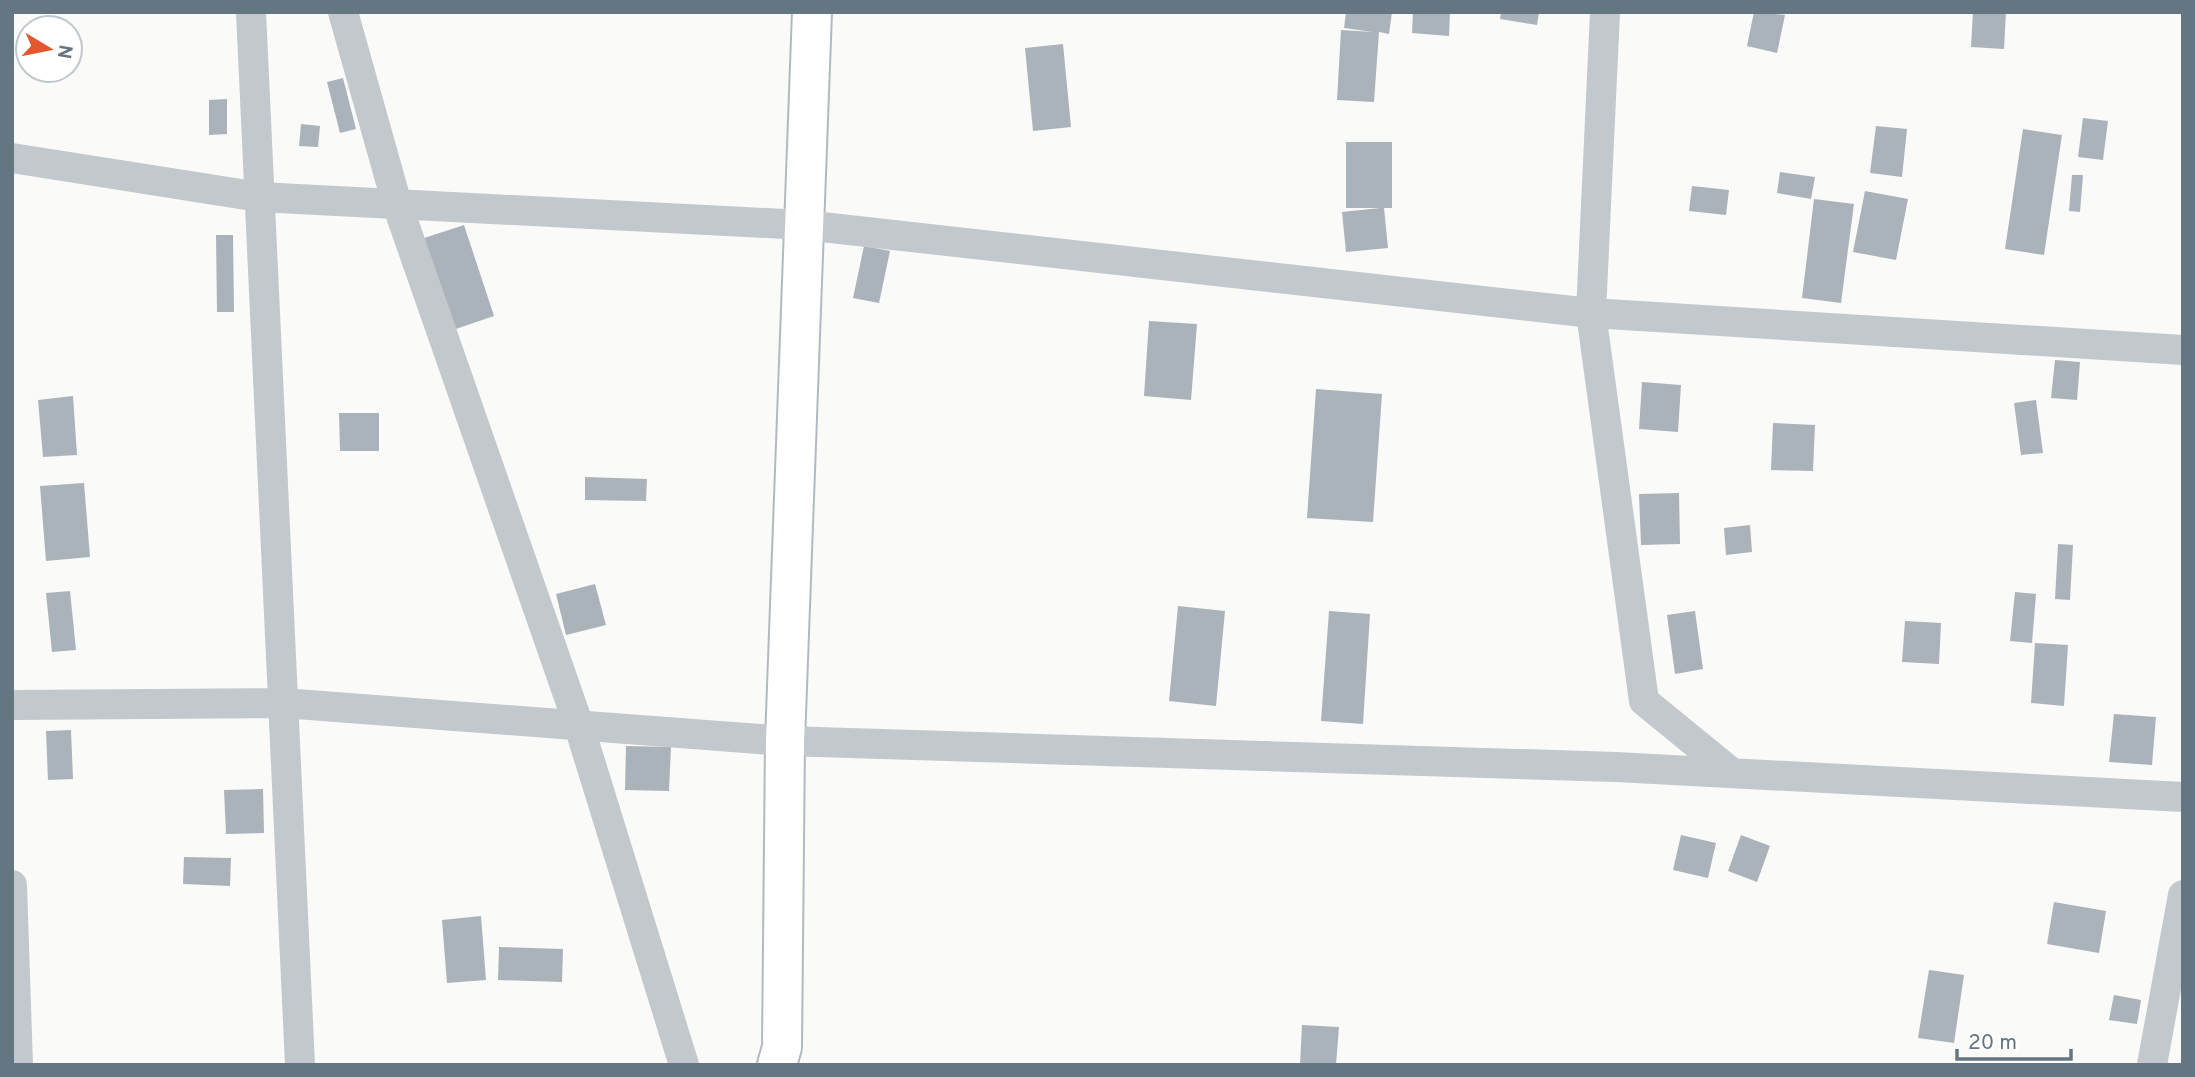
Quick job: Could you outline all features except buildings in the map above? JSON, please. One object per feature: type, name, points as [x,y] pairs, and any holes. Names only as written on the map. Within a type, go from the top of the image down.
[{"type":"street","points":[[251,12],[300,1065]]},
{"type":"street","points":[[343,12],[397,204],[579,726],[684,1065]]},
{"type":"street","points":[[777,1065],[782,1047],[785,741],[812,12]]},
{"type":"street","points":[[1605,12],[1591,313],[1644,701],[1731,772]]},
{"type":"street","points":[[12,158],[259,197],[804,225],[1591,313],[2183,350]]},
{"type":"street","points":[[12,705],[283,703],[785,741],[1616,766],[2183,797]]},
{"type":"street","points":[[12,885],[18,1065]]},
{"type":"street","points":[[2152,1065],[2183,895]]}]
